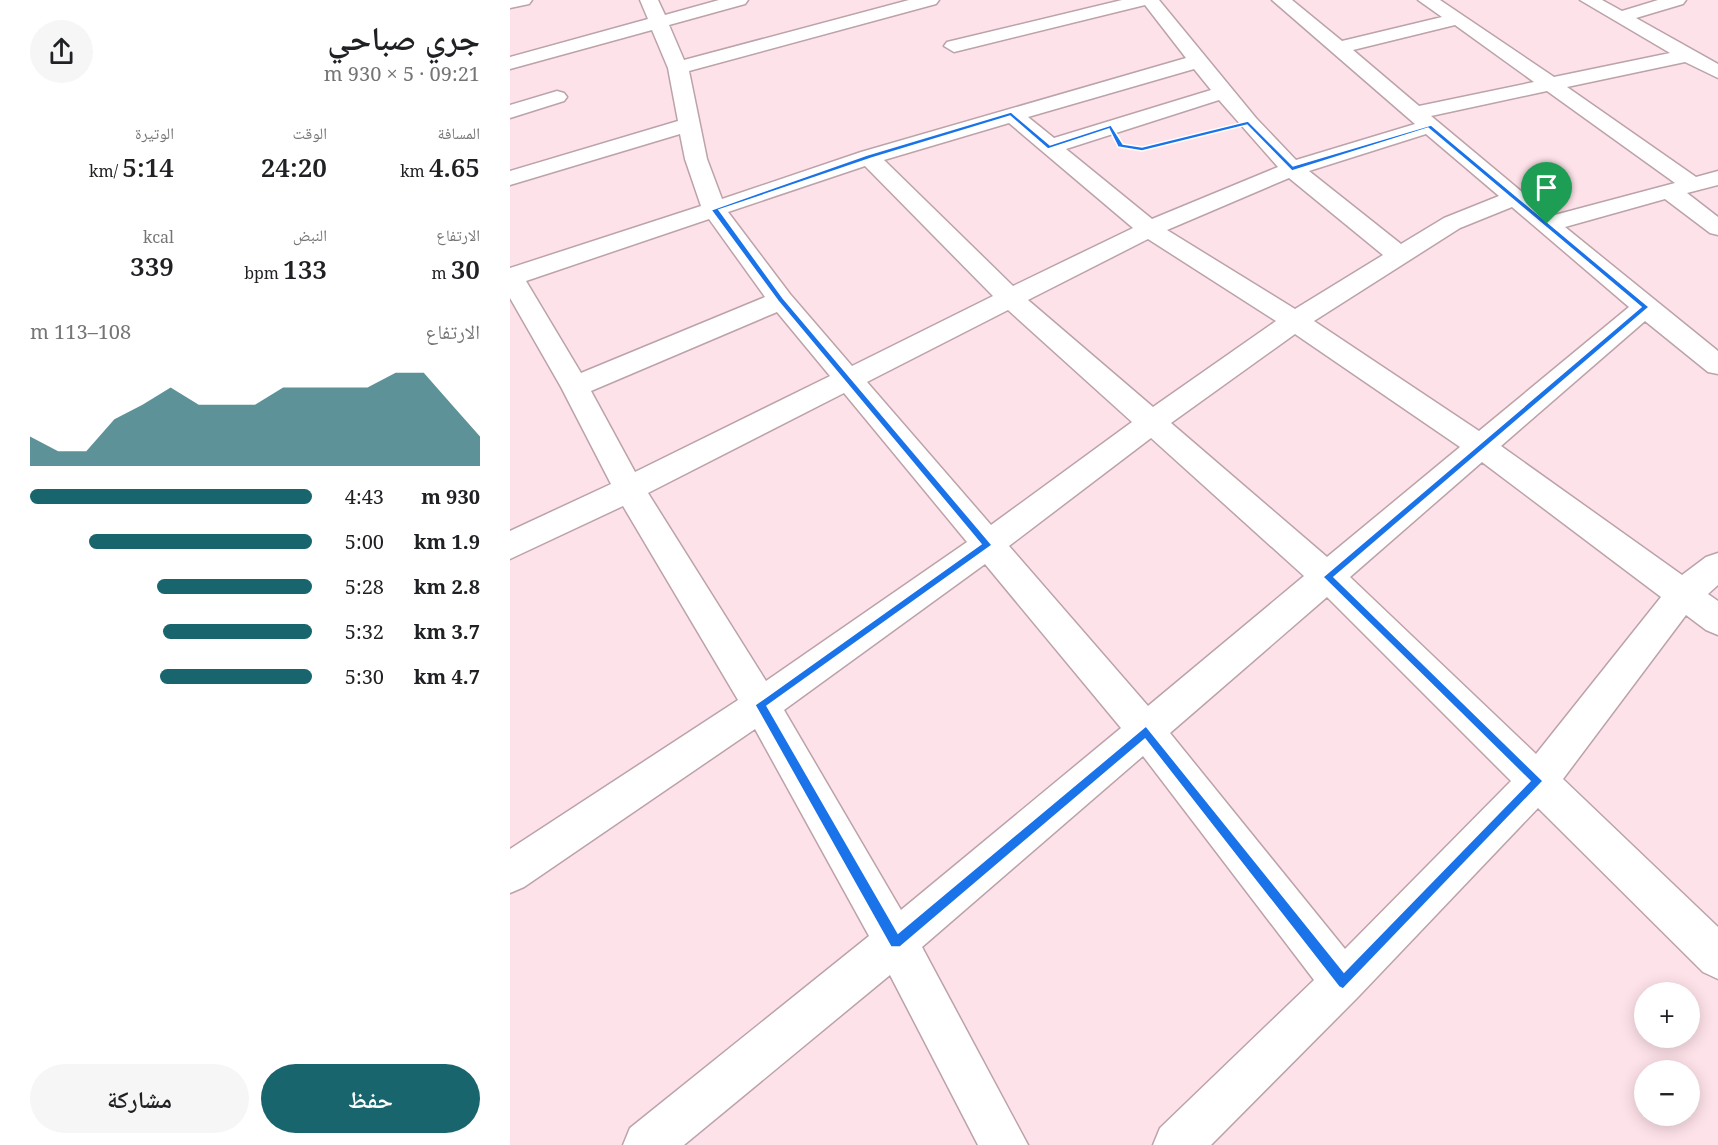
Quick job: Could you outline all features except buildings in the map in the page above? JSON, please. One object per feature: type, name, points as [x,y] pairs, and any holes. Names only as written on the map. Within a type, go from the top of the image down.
[{"type":"street","points":[[510,3],[523,0]]},
{"type":"street","points":[[510,63],[654,11],[739,0]]},
{"type":"street","points":[[678,68],[930,0]]},
{"type":"street","points":[[954,46],[1146,0]]},
{"type":"street","points":[[1150,0],[1248,123],[1292,169],[1400,256]]},
{"type":"street","points":[[1281,0],[1645,307],[1718,365]]},
{"type":"street","points":[[1427,0],[1458,18],[1693,185]]},
{"type":"street","points":[[1588,0],[1707,63]]},
{"type":"street","points":[[1622,17],[1677,0]]},
{"type":"street","points":[[654,11],[678,68],[687,125],[714,210],[781,300],[1146,731],[1343,982]]},
{"type":"street","points":[[1339,48],[1458,18]]},
{"type":"street","points":[[1004,1145],[896,942],[760,705],[629,489],[575,387],[510,278],[869,157],[1199,61]]},
{"type":"street","points":[[510,546],[629,489],[1149,229],[1292,169],[1421,119],[1552,84],[1707,63]]},
{"type":"street","points":[[1048,147],[1224,92]]},
{"type":"street","points":[[510,112],[557,97]]},
{"type":"street","points":[[1011,114],[1149,229],[1295,321],[1482,447],[1718,620]]},
{"type":"street","points":[[510,178],[687,125]]},
{"type":"street","points":[[869,157],[1010,298],[1328,577],[1718,957]]},
{"type":"street","points":[[1547,224],[1718,178]]},
{"type":"street","points":[[1670,192],[1718,228]]},
{"type":"street","points":[[510,873],[760,705],[987,545],[1152,422],[1295,321],[1452,223],[1515,198]]},
{"type":"street","points":[[575,387],[781,300]]},
{"type":"street","points":[[647,1145],[896,942],[1645,307]]},
{"type":"street","points":[[1177,1145],[1343,982],[1538,781],[1683,594],[1718,566]]},
{"type":"path","points":[[1111,126],[1121,146],[1142,149],[1248,123]]},
{"type":"route","points":[[1011,114],[1048,147],[1111,126],[1121,146],[1142,149],[1248,123],[1292,169],[1429,126],[1547,224],[1645,307],[1328,577],[1538,781],[1343,982],[1231,836],[1146,731],[896,942],[760,705],[987,545],[781,300],[714,210],[869,157],[1011,114]]}]
